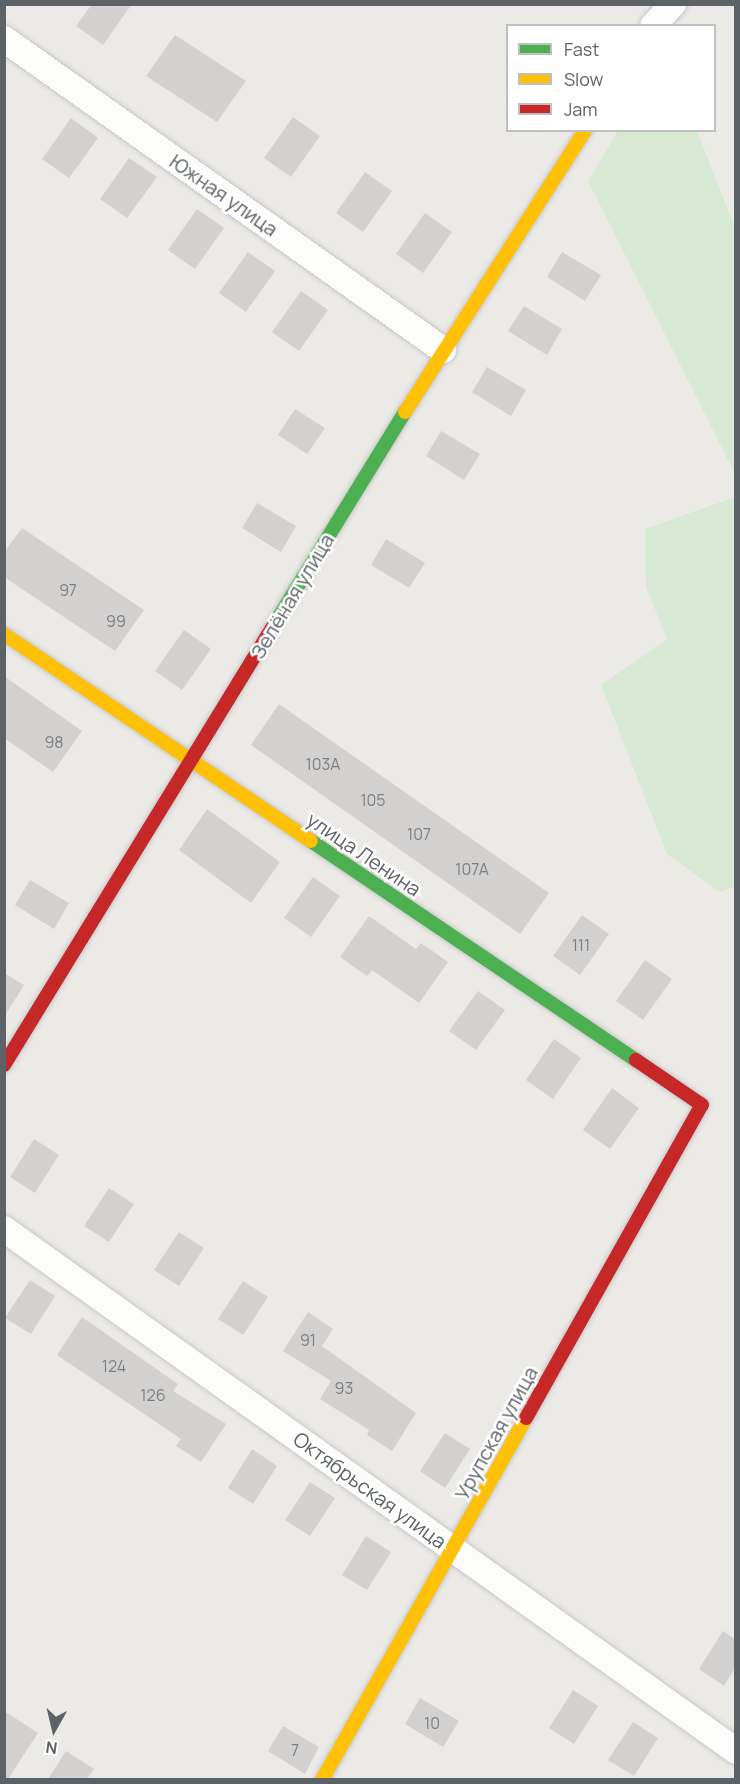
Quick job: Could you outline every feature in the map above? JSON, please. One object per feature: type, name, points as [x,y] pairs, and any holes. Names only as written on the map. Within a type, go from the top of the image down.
[{"type":"street","points":[[655,24],[673,4]]},
{"type":"street","name":"Южная улица","points":[[4,39],[443,350]]},
{"type":"street","name":"Зелёная улица","points":[[4,1065],[443,350],[584,132]]},
{"type":"street","name":"улица Ленина","points":[[4,634],[702,1105]]},
{"type":"street","name":"Урупская улица","points":[[322,1779],[702,1105]]},
{"type":"street","name":"Октябрьская улица","points":[[4,1229],[735,1751]]},
{"type":"green space","points":[[617,132],[697,132],[735,228],[735,474],[588,181]]},
{"type":"green space","points":[[735,497],[736,886],[720,892],[667,854],[601,685],[667,639],[646,587],[645,529]]},
{"type":"building","points":[[92,4],[132,4],[103,45],[76,26]]},
{"type":"building","points":[[175,35],[246,81],[217,122],[146,76]]},
{"type":"building","points":[[293,117],[320,136],[291,177],[264,158]]},
{"type":"building","points":[[71,118],[98,138],[69,178],[42,159]]},
{"type":"building","points":[[129,158],[157,177],[127,218],[100,199]]},
{"type":"building","points":[[365,172],[392,191],[363,232],[336,213]]},
{"type":"building","points":[[197,209],[224,228],[195,269],[168,250]]},
{"type":"building","points":[[425,213],[452,232],[423,273],[396,254]]},
{"type":"building","points":[[248,252],[275,271],[246,312],[219,293]]},
{"type":"building","points":[[562,252],[601,275],[585,301],[547,277]]},
{"type":"building","points":[[301,291],[328,310],[299,351],[272,332]]},
{"type":"building","points":[[524,306],[562,329],[547,355],[508,331]]},
{"type":"building","points":[[487,367],[526,390],[511,416],[472,392]]},
{"type":"building","points":[[295,409],[325,428],[307,454],[278,435]]},
{"type":"building","points":[[441,431],[480,454],[464,480],[426,456]]},
{"type":"building","points":[[257,503],[296,526],[281,552],[242,528]]},
{"type":"building","points":[[22,528],[144,610],[115,651],[4,577],[4,552]]},
{"type":"building","points":[[386,539],[425,563],[409,588],[371,565]]},
{"type":"building","points":[[184,630],[211,649],[182,690],[155,671]]},
{"type":"building","points":[[4,676],[82,731],[53,772],[4,738]]},
{"type":"building","points":[[279,704],[549,893],[520,934],[251,745]]},
{"type":"building","points":[[207,809],[280,862],[251,903],[179,850]]},
{"type":"building","points":[[313,877],[340,896],[311,937],[284,918]]},
{"type":"building","points":[[30,880],[69,903],[54,929],[15,905]]},
{"type":"building","points":[[582,915],[609,934],[580,975],[553,956]]},
{"type":"building","points":[[369,916],[416,949],[421,943],[448,962],[419,1003],[372,970],[367,976],[340,957]]},
{"type":"building","points":[[645,960],[672,979],[643,1020],[616,1001]]},
{"type":"building","points":[[4,973],[24,985],[4,1017]]},
{"type":"building","points":[[478,991],[505,1010],[476,1050],[449,1031]]},
{"type":"building","points":[[554,1039],[581,1058],[553,1099],[526,1080]]},
{"type":"building","points":[[612,1088],[639,1108],[610,1149],[583,1130]]},
{"type":"building","points":[[34,1139],[59,1155],[35,1193],[10,1177]]},
{"type":"building","points":[[109,1188],[134,1204],[109,1242],[84,1226]]},
{"type":"building","points":[[179,1232],[204,1248],[179,1286],[154,1270]]},
{"type":"building","points":[[30,1280],[55,1296],[31,1334],[5,1318]]},
{"type":"building","points":[[243,1281],[268,1297],[243,1335],[218,1319]]},
{"type":"building","points":[[308,1312],[333,1329],[322,1346],[416,1413],[392,1451],[367,1435],[369,1430],[320,1399],[331,1381],[283,1351]]},
{"type":"building","points":[[82,1317],[178,1384],[173,1391],[226,1424],[201,1462],[176,1446],[181,1439],[57,1355]]},
{"type":"building","points":[[445,1433],[470,1449],[445,1488],[420,1471]]},
{"type":"building","points":[[252,1449],[277,1466],[253,1504],[228,1488]]},
{"type":"building","points":[[310,1482],[335,1498],[310,1536],[285,1520]]},
{"type":"building","points":[[366,1536],[391,1552],[367,1590],[342,1575]]},
{"type":"building","points":[[723,1631],[735,1639],[735,1668],[724,1686],[699,1669]]},
{"type":"building","points":[[573,1690],[598,1706],[574,1744],[549,1728]]},
{"type":"building","points":[[420,1698],[459,1721],[443,1747],[405,1724]]},
{"type":"building","points":[[4,1711],[38,1733],[8,1779],[4,1779]]},
{"type":"building","points":[[633,1722],[658,1738],[634,1776],[608,1760]]},
{"type":"building","points":[[283,1726],[319,1747],[305,1774],[268,1751]]},
{"type":"building","points":[[66,1751],[94,1769],[87,1779],[48,1779]]},
{"type":"traffic: fast","points":[[272,628],[405,412]]},
{"type":"traffic: fast","points":[[311,841],[636,1060]]},
{"type":"traffic: slow","points":[[405,412],[584,132]]},
{"type":"traffic: slow","points":[[4,634],[311,841]]},
{"type":"traffic: slow","points":[[322,1780],[526,1418]]},
{"type":"traffic: jam","points":[[4,1065],[272,628]]},
{"type":"traffic: jam","points":[[526,1418],[702,1105],[636,1060]]}]
